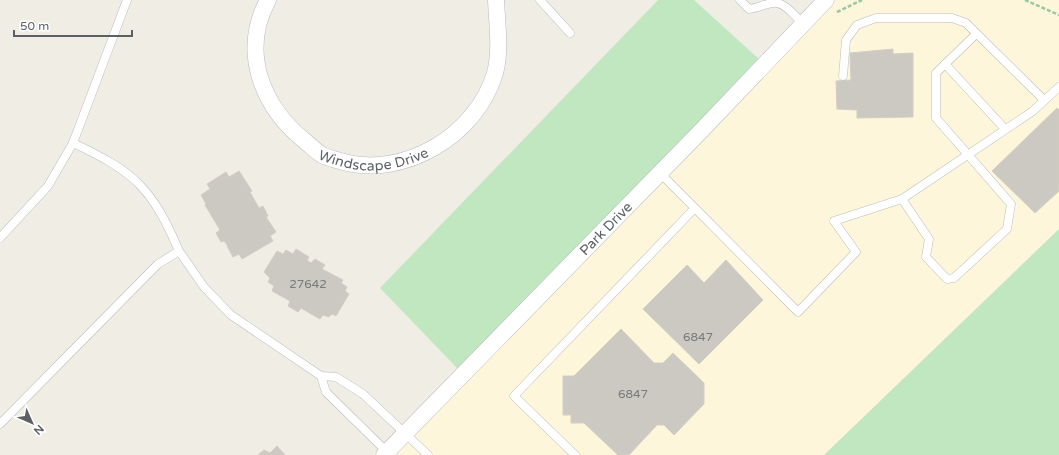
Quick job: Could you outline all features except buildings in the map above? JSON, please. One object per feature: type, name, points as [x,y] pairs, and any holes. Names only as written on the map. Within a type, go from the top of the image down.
[{"type":"street","name":"Windscape Drive","points":[[268,0],[259,19],[256,36],[257,71],[271,104],[294,132],[323,155],[356,166],[372,166],[405,160],[435,147],[460,128],[482,103],[495,72],[497,41],[496,0]]},
{"type":"street","name":"Park Drive","points":[[385,453],[660,173],[826,0]]},
{"type":"lane","points":[[0,238],[48,186],[73,142],[127,0]]},
{"type":"lane","points":[[540,0],[570,32]]},
{"type":"lane","points":[[740,0],[749,8],[756,8],[775,2],[780,2],[803,24]]},
{"type":"lane","points":[[842,76],[846,40],[857,25],[876,18],[952,18],[966,23],[1044,100]]},
{"type":"lane","points":[[902,199],[929,239],[926,256],[947,279],[954,278],[1007,228],[1011,204],[936,118],[936,73],[976,34]]},
{"type":"lane","points":[[945,64],[1005,129]]},
{"type":"lane","points":[[660,173],[694,209],[798,312],[856,252],[834,221],[902,199],[1033,110],[1059,87]]},
{"type":"lane","points":[[73,142],[116,164],[141,185],[164,219],[179,251],[204,287],[231,315],[321,376],[336,377],[363,394],[428,455]]},
{"type":"lane","points":[[575,455],[514,396],[694,209]]},
{"type":"lane","points":[[0,424],[158,264],[179,251]]},
{"type":"lane","points":[[321,376],[326,392],[385,453]]},
{"type":"path","points":[[1024,0],[1059,15]]},
{"type":"shaded area","points":[[820,0],[1059,0],[1059,229],[824,455],[373,455]]},
{"type":"green space","points":[[658,0],[694,0],[761,61],[458,369],[380,288]]},
{"type":"green space","points":[[1059,229],[1059,455],[824,455]]}]
